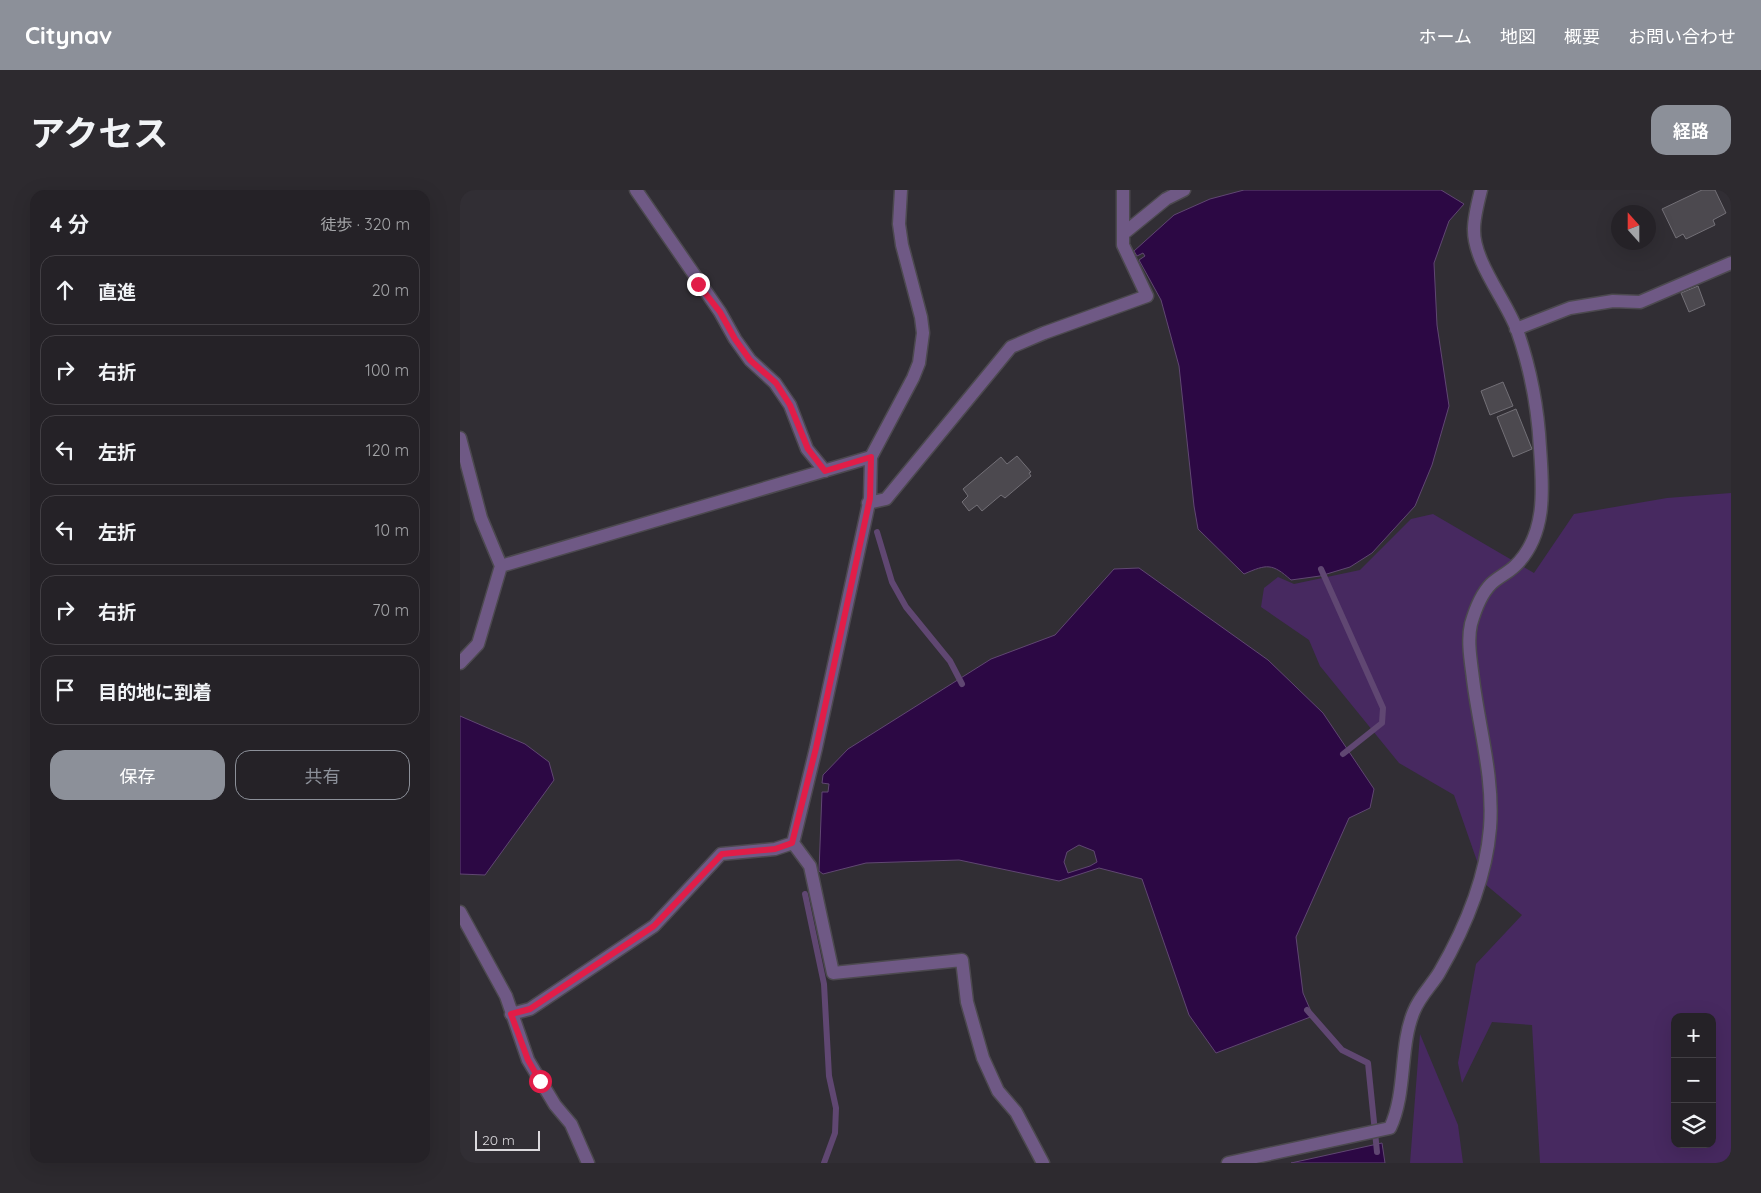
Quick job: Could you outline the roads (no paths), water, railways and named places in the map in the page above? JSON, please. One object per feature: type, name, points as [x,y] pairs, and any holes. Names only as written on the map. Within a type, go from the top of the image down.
[{"type":"street","points":[[636,190],[720,312],[735,339],[750,360],[776,383],[790,405],[808,449],[825,471]]},
{"type":"street","points":[[792,843],[816,748],[868,503],[871,457],[914,378],[919,363],[923,333],[921,317],[902,245],[899,224],[901,190]]},
{"type":"street","points":[[868,503],[886,500],[1011,347],[1044,333],[1147,296],[1123,245],[1123,190]]},
{"type":"street","points":[[1123,234],[1166,199],[1184,190]]},
{"type":"street","points":[[1228,1163],[1390,1128],[1398,1112],[1413,1013],[1423,993],[1438,975],[1464,924],[1479,883],[1490,829],[1490,779],[1476,706],[1471,660],[1470,627],[1477,605],[1490,584],[1514,567],[1531,547],[1540,523],[1542,483],[1540,445],[1530,374],[1516,329],[1476,246],[1473,230],[1478,191]]},
{"type":"street","points":[[1516,329],[1570,308],[1613,301],[1640,302],[1731,263]]},
{"type":"street","points":[[460,438],[481,518],[501,566],[478,644],[460,663]]},
{"type":"street","points":[[501,566],[871,457]]},
{"type":"street","points":[[511,1014],[530,1009],[654,926],[722,854],[775,849],[792,843]]},
{"type":"street","points":[[792,843],[810,866],[833,973],[962,960],[967,1002],[983,1058],[998,1091],[1016,1112],[1043,1163]]},
{"type":"street","points":[[460,912],[506,996],[528,1060],[555,1105],[571,1124],[588,1163]]},
{"type":"waterway","points":[[877,532],[892,582],[906,607],[950,661],[962,684]]},
{"type":"waterway","points":[[1321,569],[1383,708],[1382,723],[1343,754]]},
{"type":"waterway","points":[[805,894],[824,984],[829,1076],[836,1108],[835,1133],[824,1163]]},
{"type":"waterway","points":[[1307,1010],[1342,1050],[1368,1063],[1377,1152]]}]
